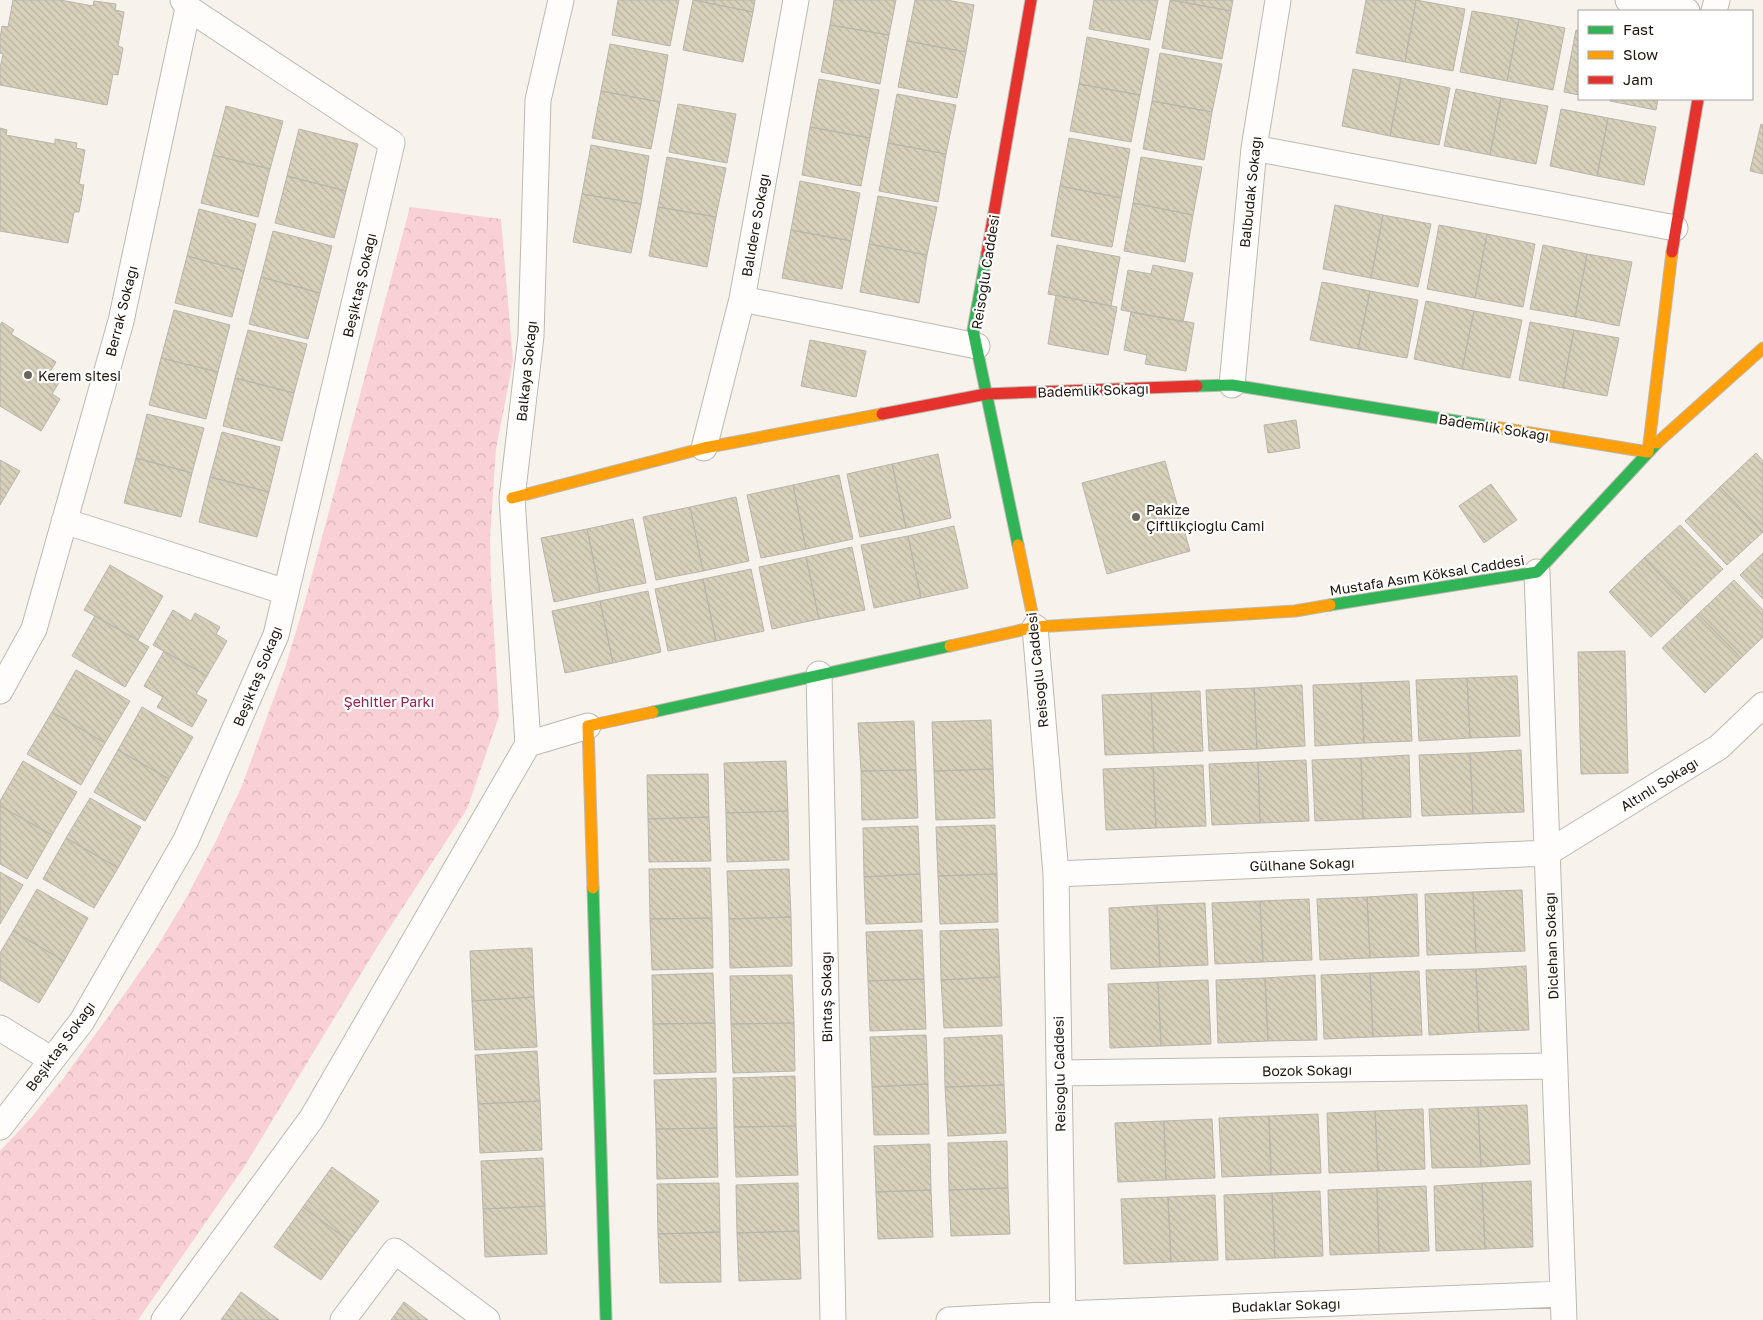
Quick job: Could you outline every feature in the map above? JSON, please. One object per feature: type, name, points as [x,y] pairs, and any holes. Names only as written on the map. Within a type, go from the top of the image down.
[{"type":"street","name":"Balkaya Sokağı","points":[[528,744],[512,498],[531,336],[538,100],[561,0]]},
{"type":"street","name":"Balıdere Sokağı","points":[[704,448],[742,299],[796,0]]},
{"type":"street","name":"Reisoğlu Caddesi","points":[[1031,0],[973,330],[1035,627],[1056,874],[1063,1317]]},
{"type":"street","name":"Balbudak Sokağı","points":[[1232,385],[1254,148],[1278,0]]},
{"type":"street","points":[[1628,0],[1682,10]]},
{"type":"street","name":"Beşiktaş Sokağı","points":[[0,1127],[82,1021],[186,840],[276,636],[392,143],[185,4]]},
{"type":"street","name":"Berrak Sokağı","points":[[0,691],[34,629],[121,321],[185,4]]},
{"type":"street","points":[[1648,452],[1674,228],[1698,100]]},
{"type":"street","points":[[1254,148],[1674,228]]},
{"type":"street","points":[[742,299],[977,346]]},
{"type":"street","name":"Mustafa Asım Köksal Caddesi","points":[[588,726],[1035,627],[1295,611],[1537,572],[1648,452],[1763,348]]},
{"type":"street","name":"Bademlik Sokağı","points":[[512,498],[704,448],[986,394],[1232,385],[1648,452]]},
{"type":"street","points":[[64,521],[286,592]]},
{"type":"street","name":"Diclehan Sokağı","points":[[1537,572],[1564,1320]]},
{"type":"street","name":"Bintaş Sokağı","points":[[819,674],[833,1320]]},
{"type":"street","name":"Altınlı Sokağı","points":[[1548,853],[1720,747],[1763,705]]},
{"type":"street","points":[[164,1320],[312,1118],[528,744],[588,726],[606,1320]]},
{"type":"street","name":"Gülhane Sokağı","points":[[1056,874],[1548,853]]},
{"type":"street","points":[[0,1028],[52,1060]]},
{"type":"street","name":"Bozok Sokağı","points":[[1059,1073],[1555,1066]]},
{"type":"street","points":[[342,1320],[395,1251],[487,1320]]},
{"type":"street","name":"Budaklar Sokağı","points":[[949,1320],[1063,1317],[1563,1294]]},
{"type":"green space","name":"Şehitler Parkı","points":[[410,207],[501,219],[513,361],[496,449],[490,538],[499,716],[467,809],[379,944],[244,1167],[138,1320],[0,1320],[0,1151],[30,1119],[63,1079],[157,947],[185,900],[241,788],[285,668],[304,605]]},
{"type":"building","points":[[13,0],[60,0],[93,6],[94,1],[116,4],[115,10],[124,12],[118,46],[123,48],[118,75],[113,74],[107,105],[0,85],[0,68],[3,54],[0,53],[0,38],[2,26],[8,27]]},
{"type":"building","points":[[618,0],[679,0],[670,46],[612,35]]},
{"type":"building","points":[[693,0],[753,12],[743,62],[683,50]]},
{"type":"building","points":[[693,0],[755,0],[753,12]]},
{"type":"building","points":[[834,0],[896,0],[889,35],[830,25]]},
{"type":"building","points":[[915,0],[947,0],[974,5],[966,52],[907,41]]},
{"type":"building","points":[[1094,0],[1158,0],[1150,40],[1089,29]]},
{"type":"building","points":[[1170,0],[1231,11],[1222,59],[1162,48]]},
{"type":"building","points":[[1172,0],[1233,0],[1231,11]]},
{"type":"building","points":[[1366,0],[1416,0],[1405,62],[1356,53]]},
{"type":"building","points":[[1416,0],[1465,9],[1453,71],[1405,62]]},
{"type":"building","points":[[1472,11],[1519,19],[1507,81],[1460,72]]},
{"type":"building","points":[[1519,19],[1565,28],[1553,90],[1507,81]]},
{"type":"building","points":[[830,25],[889,35],[880,84],[821,72]]},
{"type":"building","points":[[1576,30],[1578,31],[1578,95],[1564,92]]},
{"type":"building","points":[[1087,37],[1149,49],[1140,95],[1079,84]]},
{"type":"building","points":[[907,41],[966,52],[957,98],[898,87]]},
{"type":"building","points":[[610,44],[668,55],[660,102],[601,91]]},
{"type":"building","points":[[1160,53],[1222,64],[1212,112],[1152,101]]},
{"type":"building","points":[[1353,69],[1401,78],[1390,136],[1342,126]]},
{"type":"building","points":[[1401,78],[1450,88],[1439,145],[1390,136]]},
{"type":"building","points":[[819,79],[879,90],[870,138],[810,127]]},
{"type":"building","points":[[1079,84],[1140,95],[1131,142],[1070,131]]},
{"type":"building","points":[[1456,89],[1501,98],[1490,155],[1444,146]]},
{"type":"building","points":[[601,91],[660,102],[651,149],[592,138]]},
{"type":"building","points":[[897,94],[956,105],[946,154],[888,143]]},
{"type":"building","points":[[1501,98],[1548,106],[1536,164],[1490,155]]},
{"type":"building","points":[[1610,100],[1658,100],[1656,110]]},
{"type":"building","points":[[1152,101],[1212,112],[1204,160],[1143,149]]},
{"type":"building","points":[[678,104],[736,114],[727,163],[669,152]]},
{"type":"building","points":[[226,106],[283,121],[270,169],[213,155]]},
{"type":"building","points":[[1561,109],[1608,118],[1597,176],[1550,166]]},
{"type":"building","points":[[1608,118],[1656,127],[1644,185],[1597,176]]},
{"type":"building","points":[[1761,124],[1763,125],[1763,174],[1750,171]]},
{"type":"building","points":[[810,127],[870,138],[861,186],[802,175]]},
{"type":"building","points":[[0,128],[7,130],[6,135],[55,144],[55,139],[77,143],[76,148],[85,150],[79,184],[84,185],[79,212],[74,212],[68,243],[0,231]]},
{"type":"building","points":[[299,129],[358,144],[346,191],[287,176]]},
{"type":"building","points":[[1069,138],[1130,149],[1121,198],[1060,186]]},
{"type":"building","points":[[888,143],[946,154],[938,202],[879,191]]},
{"type":"building","points":[[591,145],[649,156],[641,204],[582,194]]},
{"type":"building","points":[[213,155],[270,169],[258,217],[201,203]]},
{"type":"building","points":[[667,157],[726,168],[716,217],[658,207]]},
{"type":"building","points":[[1141,157],[1202,167],[1193,215],[1133,203]]},
{"type":"building","points":[[287,176],[346,191],[334,238],[275,223]]},
{"type":"building","points":[[800,181],[860,193],[851,241],[791,230]]},
{"type":"building","points":[[1060,186],[1121,198],[1112,247],[1051,236]]},
{"type":"building","points":[[582,194],[641,204],[631,253],[573,242]]},
{"type":"building","points":[[878,196],[937,207],[927,255],[869,244]]},
{"type":"building","points":[[1133,203],[1193,215],[1185,262],[1124,251]]},
{"type":"building","points":[[1335,205],[1383,215],[1371,278],[1323,269]]},
{"type":"building","points":[[658,207],[716,217],[707,267],[649,256]]},
{"type":"building","points":[[199,209],[256,224],[244,271],[187,256]]},
{"type":"building","points":[[1383,215],[1431,224],[1418,287],[1371,278]]},
{"type":"building","points":[[1439,225],[1487,234],[1475,298],[1427,289]]},
{"type":"building","points":[[791,230],[851,241],[842,289],[782,278]]},
{"type":"building","points":[[273,231],[332,246],[320,293],[261,277]]},
{"type":"building","points":[[1487,234],[1535,244],[1523,307],[1475,298]]},
{"type":"building","points":[[869,244],[927,255],[919,303],[860,292]]},
{"type":"building","points":[[1057,245],[1120,257],[1111,306],[1048,294]]},
{"type":"building","points":[[1543,245],[1587,254],[1575,317],[1530,309]]},
{"type":"building","points":[[1587,254],[1632,262],[1619,326],[1575,317]]},
{"type":"building","points":[[187,256],[244,271],[232,317],[175,303]]},
{"type":"building","points":[[1153,265],[1193,273],[1183,322],[1121,310],[1128,270],[1151,274]]},
{"type":"building","points":[[261,277],[320,293],[308,339],[249,324]]},
{"type":"building","points":[[1322,282],[1370,291],[1358,349],[1310,340]]},
{"type":"building","points":[[1370,291],[1418,300],[1407,358],[1358,349]]},
{"type":"building","points":[[1056,295],[1117,307],[1108,355],[1048,344]]},
{"type":"building","points":[[1426,301],[1474,311],[1462,369],[1414,359]]},
{"type":"building","points":[[174,310],[230,325],[218,372],[161,358]]},
{"type":"building","points":[[1474,311],[1522,320],[1510,378],[1462,369]]},
{"type":"building","points":[[1131,312],[1194,323],[1186,371],[1145,364],[1147,355],[1124,350]]},
{"type":"building","name":"Kerem sitesi","points":[[2,322],[14,330],[11,334],[56,362],[50,372],[61,379],[52,394],[60,399],[41,431],[0,406],[0,325]]},
{"type":"building","points":[[1530,322],[1574,330],[1563,388],[1519,380]]},
{"type":"building","points":[[248,330],[307,344],[294,393],[235,378]]},
{"type":"building","points":[[1574,330],[1619,338],[1607,396],[1563,388]]},
{"type":"building","points":[[810,340],[866,351],[856,397],[801,386]]},
{"type":"building","points":[[161,358],[218,372],[206,419],[149,405]]},
{"type":"building","points":[[235,378],[294,393],[282,441],[223,426]]},
{"type":"building","points":[[147,414],[204,428],[192,473],[136,458]]},
{"type":"building","points":[[1296,420],[1300,448],[1268,453],[1264,425]]},
{"type":"building","points":[[222,432],[280,447],[269,492],[210,477]]},
{"type":"building","points":[[1756,453],[1763,461],[1763,532],[1720,487]]},
{"type":"building","points":[[938,454],[951,518],[906,528],[892,464]]},
{"type":"building","points":[[136,458],[192,473],[181,517],[124,503]]},
{"type":"building","points":[[0,460],[20,471],[0,505]]},
{"type":"building","name":"Pakize Çiftlikçioğlu Cami","points":[[1165,461],[1190,551],[1107,574],[1082,483]]},
{"type":"building","points":[[892,464],[906,528],[860,537],[847,474]]},
{"type":"building","points":[[839,475],[853,539],[806,549],[793,485]]},
{"type":"building","points":[[210,477],[269,492],[257,537],[199,522]]},
{"type":"building","points":[[1491,484],[1517,520],[1484,543],[1459,506]]},
{"type":"building","points":[[793,485],[806,549],[761,558],[747,495]]},
{"type":"building","points":[[1720,487],[1763,532],[1727,565],[1685,521]]},
{"type":"building","points":[[736,497],[749,561],[703,571],[690,507]]},
{"type":"building","points":[[690,507],[703,571],[656,580],[643,517]]},
{"type":"building","points":[[633,519],[646,583],[600,592],[587,529]]},
{"type":"building","points":[[1680,525],[1723,569],[1687,603],[1644,558]]},
{"type":"building","points":[[954,526],[968,588],[921,598],[908,536]]},
{"type":"building","points":[[587,529],[600,592],[554,602],[541,538]]},
{"type":"building","points":[[908,536],[921,598],[874,608],[861,545]]},
{"type":"building","points":[[852,547],[865,610],[819,619],[806,557]]},
{"type":"building","points":[[1763,553],[1763,599],[1740,575]]},
{"type":"building","points":[[806,557],[819,619],[772,629],[759,567]]},
{"type":"building","points":[[1644,558],[1687,603],[1651,637],[1609,592]]},
{"type":"building","points":[[110,565],[163,596],[138,640],[84,610]]},
{"type":"building","points":[[751,569],[764,631],[716,641],[703,579]]},
{"type":"building","points":[[703,579],[716,641],[668,651],[655,589]]},
{"type":"building","points":[[1734,580],[1763,610],[1763,637],[1741,658],[1698,614]]},
{"type":"building","points":[[648,591],[661,652],[613,663],[600,601]]},
{"type":"building","points":[[600,601],[613,663],[565,673],[552,611]]},
{"type":"building","points":[[173,610],[191,621],[195,613],[220,627],[216,634],[227,641],[207,676],[153,645]]},
{"type":"building","points":[[1698,614],[1741,658],[1705,693],[1662,648]]},
{"type":"building","points":[[95,616],[149,647],[125,687],[72,656]]},
{"type":"building","points":[[164,651],[207,676],[196,694],[207,700],[192,727],[157,707],[163,697],[144,686]]},
{"type":"building","points":[[1625,651],[1628,773],[1581,774],[1578,652]]},
{"type":"building","points":[[76,670],[130,701],[105,743],[52,712]]},
{"type":"building","points":[[1517,676],[1520,736],[1470,738],[1467,678]]},
{"type":"building","points":[[1467,678],[1470,738],[1419,741],[1416,680]]},
{"type":"building","points":[[1409,681],[1412,741],[1364,743],[1361,683]]},
{"type":"building","points":[[1361,683],[1364,743],[1315,746],[1313,685]]},
{"type":"building","points":[[1302,685],[1305,746],[1257,749],[1254,688]]},
{"type":"building","points":[[1254,688],[1257,749],[1209,751],[1206,690]]},
{"type":"building","points":[[1200,691],[1203,751],[1154,753],[1151,693]]},
{"type":"building","points":[[1151,693],[1154,753],[1105,755],[1102,695]]},
{"type":"building","points":[[142,707],[193,737],[169,779],[118,750]]},
{"type":"building","points":[[52,712],[105,743],[81,785],[27,754]]},
{"type":"building","points":[[991,720],[993,769],[934,771],[932,722]]},
{"type":"building","points":[[914,721],[916,770],[861,771],[858,723]]},
{"type":"building","points":[[118,750],[169,779],[145,821],[94,792]]},
{"type":"building","points":[[1521,750],[1524,812],[1473,814],[1470,753]]},
{"type":"building","points":[[1470,753],[1473,814],[1422,816],[1419,755]]},
{"type":"building","points":[[1409,755],[1411,817],[1363,819],[1361,758]]},
{"type":"building","points":[[1361,758],[1363,819],[1315,821],[1312,760]]},
{"type":"building","points":[[1306,760],[1309,821],[1260,823],[1258,762]]},
{"type":"building","points":[[23,761],[77,792],[52,835],[0,806],[0,801]]},
{"type":"building","points":[[786,761],[788,811],[726,813],[724,763]]},
{"type":"building","points":[[1258,762],[1260,823],[1212,825],[1209,764]]},
{"type":"building","points":[[1203,765],[1206,826],[1156,828],[1153,767]]},
{"type":"building","points":[[1153,767],[1156,828],[1106,830],[1103,769]]},
{"type":"building","points":[[993,769],[995,818],[936,820],[934,771]]},
{"type":"building","points":[[916,770],[918,818],[862,820],[861,771]]},
{"type":"building","points":[[708,774],[709,817],[648,819],[647,775]]},
{"type":"building","points":[[90,798],[141,827],[118,868],[66,838]]},
{"type":"building","points":[[0,806],[52,835],[27,879],[0,864]]},
{"type":"building","points":[[788,811],[789,860],[727,862],[726,813]]},
{"type":"building","points":[[709,817],[711,861],[649,862],[648,819]]},
{"type":"building","points":[[995,825],[997,874],[938,876],[936,827]]},
{"type":"building","points":[[918,826],[920,874],[864,877],[863,828]]},
{"type":"building","points":[[66,838],[118,868],[94,908],[43,879]]},
{"type":"building","points":[[710,868],[712,918],[650,919],[649,869]]},
{"type":"building","points":[[789,869],[791,917],[729,919],[727,871]]},
{"type":"building","points":[[0,872],[23,885],[0,924]]},
{"type":"building","points":[[920,874],[922,922],[866,924],[864,877]]},
{"type":"building","points":[[997,874],[998,922],[940,924],[938,876]]},
{"type":"building","points":[[37,889],[88,918],[64,961],[13,931]]},
{"type":"building","points":[[1522,890],[1525,951],[1476,953],[1473,892]]},
{"type":"building","points":[[1473,892],[1476,953],[1427,955],[1425,894]]},
{"type":"building","points":[[1417,894],[1419,956],[1370,958],[1367,897]]},
{"type":"building","points":[[1367,897],[1370,958],[1320,960],[1317,899]]},
{"type":"building","points":[[1309,899],[1312,960],[1263,962],[1260,901]]},
{"type":"building","points":[[1260,901],[1263,962],[1215,964],[1212,903]]},
{"type":"building","points":[[1205,903],[1208,965],[1160,967],[1157,905]]},
{"type":"building","points":[[1157,905],[1160,967],[1111,969],[1109,908]]},
{"type":"building","points":[[791,917],[792,966],[730,968],[729,919]]},
{"type":"building","points":[[712,918],[713,968],[652,970],[650,919]]},
{"type":"building","points":[[998,929],[1000,977],[941,980],[940,931]]},
{"type":"building","points":[[922,930],[924,979],[868,981],[866,932]]},
{"type":"building","points":[[13,931],[64,961],[39,1003],[0,980],[0,953]]},
{"type":"building","points":[[532,948],[534,997],[472,1001],[470,951]]},
{"type":"building","points":[[1526,966],[1529,1030],[1479,1032],[1476,969]]},
{"type":"building","points":[[1476,969],[1479,1032],[1429,1035],[1426,970]]},
{"type":"building","points":[[1419,971],[1422,1035],[1373,1037],[1370,973]]},
{"type":"building","points":[[713,973],[715,1023],[653,1024],[652,975]]},
{"type":"building","points":[[1370,973],[1373,1037],[1324,1039],[1321,975]]},
{"type":"building","points":[[792,975],[794,1023],[731,1024],[730,976]]},
{"type":"building","points":[[1315,975],[1317,1040],[1268,1041],[1265,978]]},
{"type":"building","points":[[1000,977],[1002,1026],[944,1028],[941,980]]},
{"type":"building","points":[[1265,978],[1268,1041],[1218,1043],[1216,980]]},
{"type":"building","points":[[924,979],[926,1029],[870,1031],[868,981]]},
{"type":"building","points":[[1208,980],[1211,1044],[1161,1046],[1158,982]]},
{"type":"building","points":[[1158,982],[1161,1046],[1110,1048],[1108,984]]},
{"type":"building","points":[[534,997],[537,1047],[475,1050],[472,1001]]},
{"type":"building","points":[[715,1023],[716,1072],[654,1074],[653,1024]]},
{"type":"building","points":[[794,1023],[795,1071],[733,1073],[731,1024]]},
{"type":"building","points":[[926,1035],[928,1084],[872,1087],[870,1037]]},
{"type":"building","points":[[1002,1035],[1004,1085],[945,1087],[944,1038]]},
{"type":"building","points":[[537,1051],[540,1101],[478,1104],[475,1055]]},
{"type":"building","points":[[795,1076],[796,1126],[734,1127],[733,1078]]},
{"type":"building","points":[[716,1078],[717,1128],[656,1129],[654,1080]]},
{"type":"building","points":[[928,1084],[929,1134],[874,1135],[872,1087]]},
{"type":"building","points":[[1004,1085],[1006,1133],[948,1136],[945,1087]]},
{"type":"building","points":[[540,1101],[542,1150],[480,1153],[478,1104]]},
{"type":"building","points":[[1527,1105],[1530,1164],[1481,1167],[1478,1107]]},
{"type":"building","points":[[1478,1107],[1481,1167],[1432,1168],[1429,1109]]},
{"type":"building","points":[[1423,1109],[1425,1169],[1378,1171],[1375,1111]]},
{"type":"building","points":[[1375,1111],[1378,1171],[1329,1173],[1327,1113]]},
{"type":"building","points":[[1318,1114],[1321,1173],[1271,1175],[1269,1116]]},
{"type":"building","points":[[1269,1116],[1271,1175],[1222,1177],[1219,1118]]},
{"type":"building","points":[[1212,1119],[1215,1178],[1166,1180],[1164,1121]]},
{"type":"building","points":[[1164,1121],[1166,1180],[1118,1182],[1115,1123]]},
{"type":"building","points":[[796,1126],[798,1175],[736,1177],[734,1127]]},
{"type":"building","points":[[717,1128],[718,1177],[657,1179],[656,1129]]},
{"type":"building","points":[[1007,1141],[1008,1188],[949,1190],[948,1143]]},
{"type":"building","points":[[930,1144],[931,1190],[876,1192],[874,1146]]},
{"type":"building","points":[[543,1158],[545,1206],[483,1209],[481,1161]]},
{"type":"building","points":[[332,1167],[379,1201],[349,1241],[303,1207]]},
{"type":"building","points":[[1531,1181],[1533,1247],[1485,1249],[1482,1183]]},
{"type":"building","points":[[719,1183],[720,1232],[658,1234],[657,1184]]},
{"type":"building","points":[[798,1183],[799,1231],[737,1233],[736,1185]]},
{"type":"building","points":[[1482,1183],[1485,1249],[1436,1251],[1434,1186]]},
{"type":"building","points":[[1426,1186],[1429,1251],[1379,1253],[1377,1188]]},
{"type":"building","points":[[1008,1188],[1010,1234],[951,1236],[949,1190]]},
{"type":"building","points":[[1377,1188],[1379,1253],[1330,1255],[1328,1190]]},
{"type":"building","points":[[931,1190],[933,1237],[878,1239],[876,1192]]},
{"type":"building","points":[[1320,1191],[1323,1256],[1275,1258],[1272,1193]]},
{"type":"building","points":[[1272,1193],[1275,1258],[1226,1260],[1224,1195]]},
{"type":"building","points":[[1215,1195],[1218,1260],[1171,1262],[1168,1197]]},
{"type":"building","points":[[1168,1197],[1171,1262],[1124,1264],[1121,1199]]},
{"type":"building","points":[[545,1206],[547,1254],[485,1257],[483,1209]]},
{"type":"building","points":[[303,1207],[349,1241],[321,1280],[274,1247]]},
{"type":"building","points":[[799,1231],[801,1279],[739,1281],[737,1233]]},
{"type":"building","points":[[720,1232],[721,1282],[660,1283],[658,1234]]},
{"type":"building","points":[[241,1292],[279,1320],[221,1320]]},
{"type":"building","points":[[404,1302],[428,1320],[391,1320]]},
{"type":"traffic: fast","points":[[987,253],[973,330],[1018,545]]},
{"type":"traffic: fast","points":[[1197,386],[1232,385],[1494,427]]},
{"type":"traffic: fast","points":[[1330,605],[1537,572],[1657,443]]},
{"type":"traffic: fast","points":[[653,712],[950,646]]},
{"type":"traffic: fast","points":[[593,888],[606,1320]]},
{"type":"traffic: slow","points":[[1494,427],[1648,452],[1672,252]]},
{"type":"traffic: slow","points":[[1657,443],[1763,348]]},
{"type":"traffic: slow","points":[[512,498],[704,448],[882,414]]},
{"type":"traffic: slow","points":[[1018,545],[1035,627]]},
{"type":"traffic: slow","points":[[950,646],[1035,627],[1295,611],[1330,605]]},
{"type":"traffic: slow","points":[[593,888],[588,726],[653,712]]},
{"type":"traffic: jam","points":[[987,253],[1031,0]]},
{"type":"traffic: jam","points":[[1672,252],[1698,100]]},
{"type":"traffic: jam","points":[[882,414],[986,394],[1197,386]]},
{"type":"place","name":"Kerem sitesi","points":[[28,375]]},
{"type":"place","name":"Pakize Çiftlikçioğlu Cami","points":[[1136,517]]}]
